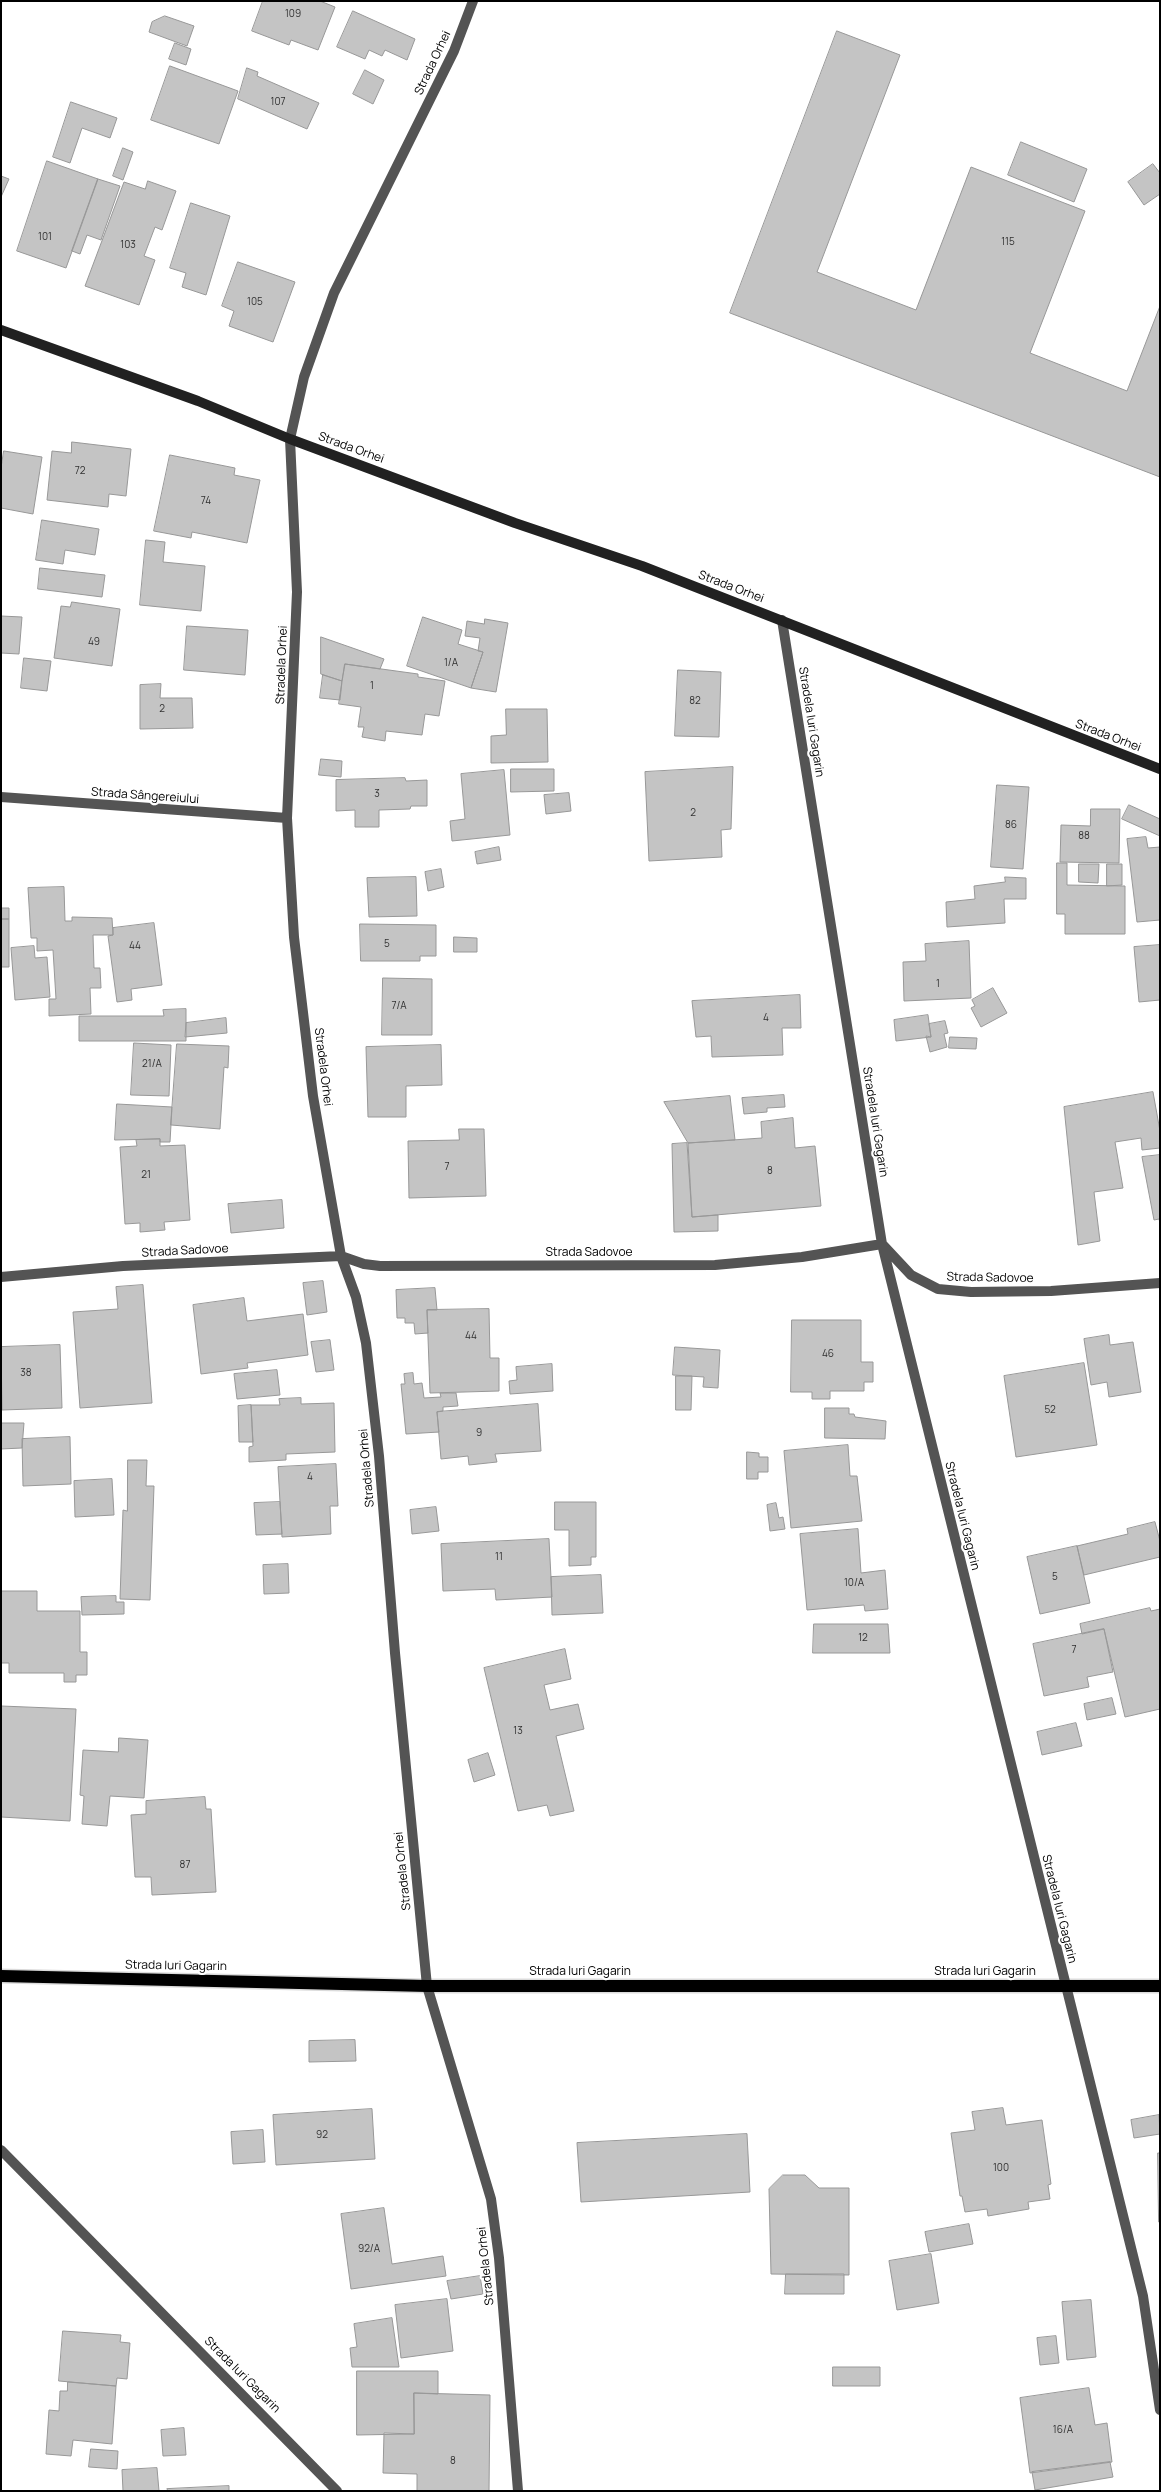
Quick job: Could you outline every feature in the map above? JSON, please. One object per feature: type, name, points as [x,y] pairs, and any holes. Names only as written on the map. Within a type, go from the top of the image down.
[{"type":"main road","name":"Strada Iuri Gagarin","points":[[1,1976],[427,1986],[1160,1986]]},
{"type":"street","name":"Strada Orhei","points":[[290,439],[304,378],[334,293],[454,51],[473,1]]},
{"type":"street","name":"Strada Orhei","points":[[1,330],[198,402],[290,439],[515,523],[642,566],[1160,769]]},
{"type":"street","name":"Stradela Orhei","points":[[290,439],[297,592],[286,818],[294,937],[313,1096],[341,1256],[356,1297],[369,1371],[379,1456],[395,1653],[427,1986],[491,2199],[499,2258],[518,2491]]},
{"type":"street","name":"Stradela Iuri Gagarin","points":[[782,620],[882,1244],[1143,2296],[1160,2410]]},
{"type":"street","name":"Strada Sângereiului","points":[[1,797],[286,818]]},
{"type":"street","name":"Strada Sadovoe","points":[[1,1277],[123,1266],[341,1256],[364,1264],[380,1266],[716,1265],[802,1257],[882,1244],[911,1275],[938,1289],[971,1292],[1050,1291],[1160,1282]]},
{"type":"street","name":"Strada Iuri Gagarin","points":[[1,2150],[337,2491]]},
{"type":"building","points":[[263,1],[320,1],[335,7],[318,50],[291,40],[289,45],[252,31]]},
{"type":"building","points":[[353,11],[415,39],[407,60],[385,50],[382,56],[369,50],[365,59],[337,47]]},
{"type":"building","points":[[165,16],[194,26],[187,46],[149,32],[152,22]]},
{"type":"building","points":[[837,31],[900,55],[817,272],[916,310],[971,167],[1085,211],[1030,353],[1127,391],[1160,306],[1160,477],[730,313]]},
{"type":"building","points":[[175,43],[191,49],[186,65],[169,59]]},
{"type":"building","points":[[170,66],[238,91],[219,144],[151,120]]},
{"type":"building","points":[[247,68],[258,72],[257,76],[319,103],[307,129],[238,99]]},
{"type":"building","points":[[365,70],[384,80],[373,104],[353,94]]},
{"type":"building","points":[[71,102],[117,118],[110,138],[82,128],[70,163],[53,157]]},
{"type":"building","points":[[1021,142],[1087,169],[1074,202],[1008,175]]},
{"type":"building","points":[[123,148],[133,152],[123,180],[113,176]]},
{"type":"building","points":[[47,161],[98,179],[66,268],[17,251]]},
{"type":"building","points":[[1153,164],[1160,173],[1160,194],[1144,205],[1128,182]]},
{"type":"building","points":[[1,176],[9,179],[1,197]]},
{"type":"building","points":[[98,179],[120,186],[101,240],[87,235],[80,254],[72,251]]},
{"type":"building","points":[[148,181],[176,191],[162,230],[155,227],[144,256],[155,260],[139,305],[85,286],[124,182],[145,189]]},
{"type":"building","points":[[191,203],[230,216],[206,295],[182,287],[186,273],[170,268]]},
{"type":"building","points":[[238,262],[295,282],[273,342],[229,326],[234,311],[222,306]]},
{"type":"building","points":[[72,442],[131,449],[126,496],[109,494],[108,507],[47,500],[52,451],[71,453]]},
{"type":"building","points":[[4,451],[42,457],[33,514],[1,508],[1,468]]},
{"type":"building","points":[[170,455],[235,468],[234,475],[260,480],[247,543],[192,532],[191,538],[154,531]]},
{"type":"building","points":[[42,520],[99,529],[95,555],[65,550],[63,564],[36,560]]},
{"type":"building","points":[[146,540],[165,542],[163,562],[205,566],[201,611],[140,605]]},
{"type":"building","points":[[40,568],[105,575],[102,597],[38,589]]},
{"type":"building","points":[[72,602],[120,609],[112,666],[54,658],[61,606],[70,607]]},
{"type":"building","points":[[1,616],[22,617],[19,654],[1,653]]},
{"type":"building","points":[[423,617],[462,630],[458,644],[483,652],[471,688],[407,666]]},
{"type":"building","points":[[485,619],[508,623],[496,692],[471,688],[483,652],[478,651],[480,638],[465,636],[467,621],[484,624]]},
{"type":"building","points":[[187,626],[248,630],[245,675],[184,670]]},
{"type":"building","points":[[321,637],[384,659],[380,669],[345,664],[342,681],[321,674]]},
{"type":"building","points":[[24,658],[51,661],[47,691],[21,688]]},
{"type":"building","points":[[345,664],[418,674],[418,677],[445,681],[439,716],[425,714],[422,735],[386,731],[385,741],[362,737],[364,727],[358,727],[361,707],[339,704]]},
{"type":"building","points":[[678,670],[721,672],[719,737],[675,736]]},
{"type":"building","points":[[323,675],[342,681],[340,700],[320,698]]},
{"type":"building","points":[[161,684],[160,698],[192,698],[193,728],[140,729],[140,685]]},
{"type":"building","points":[[506,709],[547,709],[548,762],[491,763],[491,736],[506,735]]},
{"type":"building","points":[[321,759],[342,761],[341,777],[319,775]]},
{"type":"building","points":[[733,767],[731,829],[721,830],[722,857],[649,861],[645,772]]},
{"type":"building","points":[[511,769],[554,769],[554,791],[511,792]]},
{"type":"building","points":[[504,770],[510,835],[452,841],[450,821],[465,819],[461,774]]},
{"type":"building","points":[[405,778],[406,781],[427,780],[427,806],[411,806],[410,809],[379,810],[379,827],[355,827],[355,810],[336,811],[336,780]]},
{"type":"building","points":[[997,785],[1029,787],[1023,869],[991,867]]},
{"type":"building","points":[[569,793],[571,811],[546,814],[544,795]]},
{"type":"building","points":[[1129,805],[1160,819],[1160,836],[1122,819]]},
{"type":"building","points":[[1091,809],[1120,809],[1119,863],[1060,862],[1061,825],[1090,826]]},
{"type":"building","points":[[1146,837],[1148,848],[1160,847],[1160,920],[1137,922],[1127,839]]},
{"type":"building","points":[[499,847],[501,860],[477,864],[475,852]]},
{"type":"building","points":[[1057,863],[1067,863],[1067,885],[1125,886],[1125,934],[1065,934],[1065,914],[1057,914]]},
{"type":"building","points":[[1079,864],[1099,864],[1098,883],[1079,882]]},
{"type":"building","points":[[1107,864],[1122,864],[1122,885],[1107,886]]},
{"type":"building","points":[[441,869],[444,887],[428,891],[425,872]]},
{"type":"building","points":[[416,877],[417,916],[369,917],[367,878]]},
{"type":"building","points":[[1005,877],[1026,878],[1026,899],[1004,899],[1005,923],[947,927],[946,902],[975,899],[974,886],[1005,882]]},
{"type":"building","points":[[64,887],[65,921],[72,921],[72,917],[112,918],[113,935],[93,935],[94,968],[100,968],[101,988],[90,988],[91,1014],[49,1016],[49,999],[56,999],[53,950],[37,951],[37,938],[31,938],[28,888]]},
{"type":"building","points":[[1,908],[9,908],[9,919],[1,919]]},
{"type":"building","points":[[1,919],[9,919],[9,967],[1,967]]},
{"type":"building","points":[[154,923],[162,985],[131,989],[132,1000],[117,1002],[108,936],[113,935],[113,928]]},
{"type":"building","points":[[360,924],[436,925],[436,956],[420,956],[420,961],[361,961]]},
{"type":"building","points":[[454,937],[477,938],[477,952],[454,952]]},
{"type":"building","points":[[969,941],[971,998],[904,1001],[903,962],[926,961],[925,944]]},
{"type":"building","points":[[1160,945],[1160,1000],[1139,1002],[1134,947]]},
{"type":"building","points":[[34,946],[35,958],[47,957],[50,997],[15,1000],[11,948]]},
{"type":"building","points":[[383,978],[432,979],[432,1035],[382,1035]]},
{"type":"building","points":[[993,988],[1007,1013],[981,1027],[971,1008],[975,1006],[972,1000]]},
{"type":"building","points":[[800,995],[801,1028],[782,1028],[783,1055],[712,1057],[711,1036],[696,1037],[692,1001]]},
{"type":"building","points":[[186,1009],[186,1041],[79,1041],[79,1016],[164,1016],[163,1010]]},
{"type":"building","points":[[928,1015],[931,1037],[896,1041],[894,1020]]},
{"type":"building","points":[[226,1018],[227,1033],[185,1037],[186,1023]]},
{"type":"building","points":[[945,1021],[948,1033],[944,1034],[947,1047],[930,1052],[926,1036],[931,1037],[929,1024]]},
{"type":"building","points":[[950,1037],[977,1038],[976,1049],[949,1048]]},
{"type":"building","points":[[134,1043],[171,1045],[169,1096],[131,1095]]},
{"type":"building","points":[[177,1044],[229,1046],[228,1068],[224,1067],[220,1129],[171,1125]]},
{"type":"building","points":[[441,1045],[442,1085],[406,1086],[406,1117],[368,1117],[366,1047]]},
{"type":"building","points":[[1153,1092],[1160,1131],[1160,1148],[1142,1150],[1141,1138],[1115,1142],[1123,1188],[1094,1192],[1100,1241],[1078,1245],[1064,1107]]},
{"type":"building","points":[[784,1095],[785,1107],[767,1108],[767,1112],[744,1114],[742,1098]]},
{"type":"building","points":[[730,1096],[735,1140],[688,1143],[664,1102]]},
{"type":"building","points":[[117,1104],[172,1107],[170,1142],[160,1142],[160,1139],[115,1140]]},
{"type":"building","points":[[793,1118],[795,1148],[815,1146],[821,1206],[692,1217],[688,1143],[762,1138],[761,1122]]},
{"type":"building","points":[[459,1129],[484,1129],[486,1196],[409,1198],[408,1141],[459,1140]]},
{"type":"building","points":[[160,1139],[160,1146],[185,1145],[190,1220],[164,1222],[165,1230],[140,1232],[140,1223],[125,1224],[120,1147],[137,1146],[136,1140]]},
{"type":"building","points":[[687,1143],[692,1217],[718,1215],[718,1231],[674,1232],[672,1144]]},
{"type":"building","points":[[1160,1155],[1160,1223],[1159,1219],[1154,1220],[1142,1157]]},
{"type":"building","points":[[282,1200],[284,1228],[231,1233],[228,1204]]},
{"type":"building","points":[[323,1281],[327,1312],[307,1315],[303,1283]]},
{"type":"building","points":[[143,1285],[152,1403],[80,1408],[73,1312],[118,1309],[116,1287]]},
{"type":"building","points":[[435,1288],[437,1310],[427,1310],[428,1333],[415,1334],[414,1323],[405,1323],[405,1318],[397,1318],[396,1290]]},
{"type":"building","points":[[244,1298],[247,1321],[303,1314],[308,1355],[247,1363],[248,1368],[201,1374],[193,1305]]},
{"type":"building","points":[[489,1309],[490,1358],[499,1358],[499,1391],[430,1393],[427,1310]]},
{"type":"building","points":[[792,1320],[861,1320],[861,1362],[873,1362],[873,1382],[864,1382],[864,1391],[830,1391],[830,1399],[812,1399],[812,1392],[791,1392]]},
{"type":"building","points":[[1109,1335],[1110,1345],[1133,1342],[1141,1392],[1109,1397],[1107,1382],[1091,1385],[1084,1339]]},
{"type":"building","points":[[330,1340],[334,1370],[316,1372],[311,1342]]},
{"type":"building","points":[[60,1345],[62,1408],[2,1410],[1,1347]]},
{"type":"building","points":[[675,1347],[720,1350],[718,1388],[703,1387],[704,1377],[673,1375]]},
{"type":"building","points":[[1084,1363],[1097,1445],[1016,1457],[1004,1376]]},
{"type":"building","points":[[552,1364],[553,1391],[510,1394],[509,1381],[517,1380],[516,1367]]},
{"type":"building","points":[[277,1370],[280,1395],[237,1399],[234,1374]]},
{"type":"building","points":[[413,1373],[414,1384],[422,1383],[424,1398],[441,1397],[440,1393],[456,1393],[458,1406],[443,1407],[443,1411],[437,1412],[439,1432],[406,1434],[401,1384],[405,1384],[404,1374]]},
{"type":"building","points":[[676,1376],[692,1376],[691,1410],[676,1410]]},
{"type":"building","points":[[301,1398],[301,1404],[334,1403],[335,1452],[286,1454],[286,1460],[249,1462],[249,1447],[253,1446],[251,1405],[280,1405],[279,1399]]},
{"type":"building","points":[[538,1404],[541,1451],[495,1454],[497,1462],[469,1465],[468,1456],[441,1459],[437,1412]]},
{"type":"building","points":[[251,1405],[253,1442],[239,1442],[238,1406]]},
{"type":"building","points":[[825,1408],[849,1408],[849,1414],[854,1414],[855,1417],[886,1421],[885,1439],[825,1438]]},
{"type":"building","points":[[1,1423],[24,1423],[22,1448],[1,1449]]},
{"type":"building","points":[[70,1437],[71,1484],[23,1486],[22,1439]]},
{"type":"building","points":[[848,1445],[850,1476],[857,1476],[862,1521],[791,1528],[784,1451]]},
{"type":"building","points":[[747,1452],[759,1453],[759,1457],[768,1457],[768,1472],[758,1472],[758,1479],[747,1479]]},
{"type":"building","points":[[128,1460],[147,1460],[146,1486],[154,1486],[150,1600],[120,1599],[123,1510],[127,1511]]},
{"type":"building","points":[[336,1464],[338,1506],[330,1506],[331,1534],[282,1537],[278,1467]]},
{"type":"building","points":[[112,1479],[114,1515],[75,1517],[74,1481]]},
{"type":"building","points":[[280,1502],[282,1534],[256,1535],[254,1503]]},
{"type":"building","points":[[555,1502],[596,1502],[596,1557],[591,1557],[591,1565],[569,1566],[569,1530],[555,1530]]},
{"type":"building","points":[[776,1503],[779,1518],[783,1517],[785,1529],[770,1531],[767,1505]]},
{"type":"building","points":[[436,1507],[439,1531],[412,1534],[410,1510]]},
{"type":"building","points":[[1155,1522],[1160,1541],[1160,1557],[1084,1575],[1077,1546],[1128,1534],[1127,1529]]},
{"type":"building","points":[[858,1529],[861,1573],[885,1570],[888,1609],[865,1611],[864,1605],[807,1610],[800,1534]]},
{"type":"building","points":[[549,1539],[552,1597],[496,1600],[495,1589],[443,1591],[441,1544]]},
{"type":"building","points":[[1077,1546],[1090,1603],[1040,1614],[1027,1557]]},
{"type":"building","points":[[288,1564],[289,1593],[264,1594],[263,1565]]},
{"type":"building","points":[[601,1575],[603,1613],[552,1615],[551,1577]]},
{"type":"building","points":[[1,1591],[37,1591],[37,1611],[80,1611],[80,1652],[87,1652],[87,1675],[76,1675],[76,1682],[64,1682],[64,1673],[9,1673],[9,1663],[1,1663]]},
{"type":"building","points":[[116,1596],[116,1602],[124,1602],[124,1614],[82,1615],[81,1597]]},
{"type":"building","points":[[1150,1608],[1151,1611],[1160,1609],[1160,1709],[1125,1717],[1104,1629],[1082,1634],[1080,1624]]},
{"type":"building","points":[[814,1624],[888,1624],[890,1653],[813,1653]]},
{"type":"building","points":[[1104,1629],[1113,1672],[1087,1677],[1089,1687],[1044,1696],[1033,1644]]},
{"type":"building","points":[[565,1649],[571,1679],[544,1685],[550,1710],[578,1704],[584,1729],[556,1736],[574,1811],[550,1816],[547,1805],[518,1811],[484,1668]]},
{"type":"building","points":[[1112,1698],[1116,1714],[1087,1720],[1084,1704]]},
{"type":"building","points":[[1,1706],[76,1709],[70,1821],[1,1817]]},
{"type":"building","points":[[1076,1723],[1082,1746],[1042,1755],[1037,1732]]},
{"type":"building","points":[[119,1738],[148,1740],[144,1798],[110,1796],[107,1826],[82,1824],[84,1796],[80,1795],[83,1750],[118,1752]]},
{"type":"building","points":[[488,1753],[495,1775],[474,1782],[468,1760]]},
{"type":"building","points":[[205,1797],[206,1809],[211,1809],[216,1892],[152,1895],[151,1877],[135,1877],[131,1815],[146,1814],[146,1801]]},
{"type":"building","points":[[355,2040],[356,2061],[309,2062],[309,2041]]},
{"type":"building","points":[[1003,2108],[1006,2125],[1042,2120],[1051,2184],[1048,2185],[1050,2199],[1028,2202],[1029,2209],[988,2216],[987,2209],[965,2212],[962,2196],[960,2196],[951,2133],[975,2130],[972,2112]]},
{"type":"building","points":[[372,2109],[375,2159],[276,2165],[273,2115]]},
{"type":"building","points":[[1159,2115],[1160,2134],[1134,2138],[1131,2120]]},
{"type":"building","points":[[263,2130],[265,2162],[233,2164],[231,2132]]},
{"type":"building","points":[[747,2134],[750,2192],[581,2202],[577,2143]]},
{"type":"building","points":[[1158,2153],[1160,2153],[1160,2222],[1159,2222]]},
{"type":"building","points":[[783,2175],[805,2175],[819,2188],[849,2188],[849,2275],[771,2274],[769,2189]]},
{"type":"building","points":[[384,2208],[392,2264],[443,2256],[446,2276],[351,2289],[341,2214]]},
{"type":"building","points":[[969,2224],[973,2244],[929,2252],[925,2232]]},
{"type":"building","points":[[931,2254],[939,2303],[897,2310],[889,2261]]},
{"type":"building","points":[[786,2274],[844,2274],[844,2294],[785,2294]]},
{"type":"building","points":[[480,2276],[483,2294],[451,2299],[447,2281]]},
{"type":"building","points":[[447,2299],[453,2351],[401,2358],[395,2305]]},
{"type":"building","points":[[1091,2300],[1096,2357],[1067,2360],[1062,2302]]},
{"type":"building","points":[[392,2318],[399,2367],[352,2367],[350,2348],[357,2347],[354,2324]]},
{"type":"building","points":[[63,2331],[121,2335],[120,2342],[130,2343],[127,2379],[117,2378],[116,2386],[59,2381]]},
{"type":"building","points":[[1056,2336],[1059,2363],[1040,2365],[1037,2338]]},
{"type":"building","points":[[833,2367],[880,2367],[880,2386],[833,2386]]},
{"type":"building","points":[[357,2371],[438,2371],[438,2394],[414,2393],[414,2434],[357,2435]]},
{"type":"building","points":[[68,2382],[116,2386],[112,2444],[73,2440],[71,2456],[46,2454],[49,2410],[59,2411],[60,2391],[67,2391]]},
{"type":"building","points":[[1089,2388],[1095,2425],[1107,2423],[1112,2462],[1030,2473],[1020,2398]]},
{"type":"building","points":[[414,2393],[490,2395],[489,2491],[417,2491],[417,2474],[383,2473],[384,2433],[414,2434]]},
{"type":"building","points":[[184,2428],[186,2455],[163,2456],[161,2430]]},
{"type":"building","points":[[91,2449],[118,2451],[117,2469],[89,2467]]},
{"type":"building","points":[[1110,2462],[1113,2477],[1035,2490],[1032,2472]]},
{"type":"building","points":[[157,2468],[159,2491],[123,2491],[122,2470]]},
{"type":"building","points":[[229,2486],[229,2491],[168,2491],[167,2489]]}]
